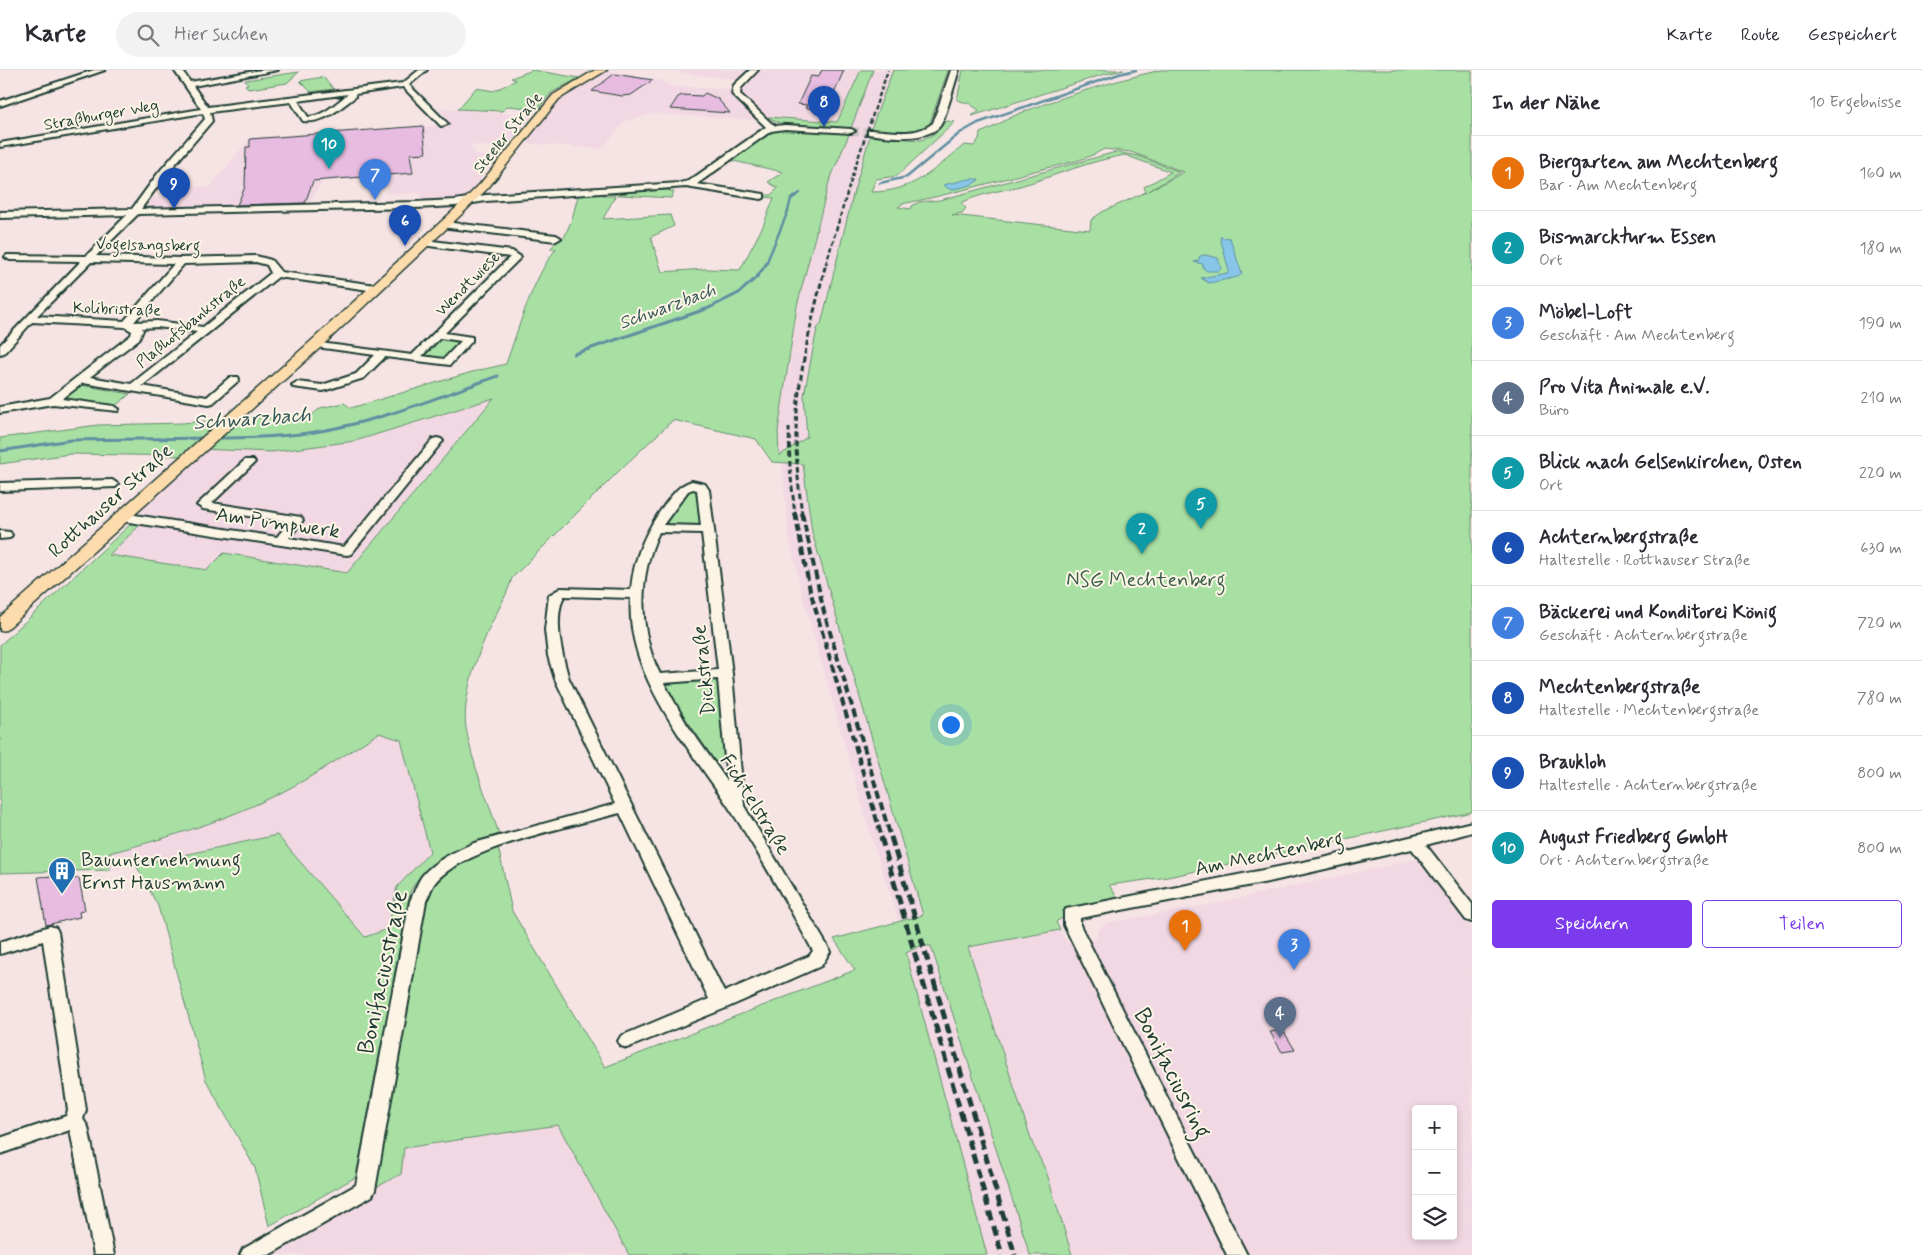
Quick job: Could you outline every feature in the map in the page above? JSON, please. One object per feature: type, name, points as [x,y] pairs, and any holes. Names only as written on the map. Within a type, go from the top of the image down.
[{"type":"main road","name":"Steeler Straße","points":[[425,243],[471,200],[554,100],[602,70]]},
{"type":"main road","name":"Rotthauser Straße","points":[[0,626],[316,344],[425,243]]},
{"type":"street","points":[[0,104],[101,70]]},
{"type":"street","points":[[0,351],[88,258],[134,213],[162,174],[209,119],[206,110],[178,70]]},
{"type":"street","points":[[189,84],[274,70]]},
{"type":"street","points":[[422,70],[405,85],[444,124]]},
{"type":"street","points":[[754,70],[737,88],[736,94],[768,125],[774,128]]},
{"type":"street","points":[[871,132],[910,135],[932,130],[937,124],[955,70]]},
{"type":"street","name":"Straßburger Weg","points":[[0,145],[206,110],[405,85]]},
{"type":"street","points":[[293,99],[306,119],[321,118],[352,95],[350,92]]},
{"type":"street","points":[[688,185],[766,131],[774,128],[795,127],[851,131]]},
{"type":"street","points":[[0,214],[134,213],[422,205],[688,185],[761,196]]},
{"type":"street","points":[[444,225],[556,238]]},
{"type":"street","name":"Wendtwiese","points":[[414,358],[516,257],[512,254],[425,243]]},
{"type":"street","name":"Vogelsangsberg","points":[[10,257],[181,261],[266,260],[273,265],[276,274]]},
{"type":"street","points":[[53,401],[135,337],[138,330],[127,324],[181,261]]},
{"type":"street","name":"Plaßhofsbankstraße","points":[[133,388],[276,274],[376,288]]},
{"type":"street","name":"Kolibristraße","points":[[29,319],[158,324],[204,330]]},
{"type":"street","name":"Wendtwiese","points":[[316,344],[446,363],[468,339],[438,335]]},
{"type":"street","points":[[297,385],[323,388],[360,376],[384,353]]},
{"type":"street","points":[[81,379],[133,388]]},
{"type":"street","name":"Plaßhofsbankstraße","points":[[133,388],[209,401],[234,379]]},
{"type":"street","points":[[0,410],[53,401],[114,410]]},
{"type":"street","name":"Am Pumpwerk","points":[[122,517],[347,551],[437,441]]},
{"type":"street","points":[[249,462],[203,505],[297,520],[280,541]]},
{"type":"street","points":[[0,487],[112,484]]},
{"type":"street","name":"Fichtelstraße","points":[[692,485],[684,488],[655,528],[642,560],[636,594],[639,634],[654,679],[680,723],[737,805],[822,952],[815,961],[720,1002]]},
{"type":"street","name":"Dickstraße","points":[[692,485],[701,487],[703,490],[725,674],[737,805]]},
{"type":"street","points":[[655,528],[707,530]]},
{"type":"street","points":[[627,1041],[720,1002],[562,679],[555,656],[552,624],[556,595],[561,592],[636,594]]},
{"type":"street","points":[[654,679],[725,674]]},
{"type":"street","name":"Bonifaciusstraße","points":[[250,1255],[365,1190],[418,901],[428,880],[442,867],[480,847],[624,807]]},
{"type":"street","name":"Am Mechtenberg","points":[[1072,913],[1168,896],[1416,843],[1472,827]]},
{"type":"street","points":[[1416,843],[1472,916]]},
{"type":"street","name":"Bonifaciusring","points":[[1072,913],[1072,925],[1237,1255]]},
{"type":"street","points":[[0,948],[50,932],[77,1110],[74,1121]]},
{"type":"street","points":[[0,1146],[74,1121]]},
{"type":"street","points":[[74,1121],[79,1126],[104,1255]]},
{"type":"shaded area","points":[[604,70],[660,80],[670,86],[738,89],[746,80],[678,73],[682,70],[861,70],[837,122],[768,117],[760,117],[756,120],[653,114],[625,121],[602,149],[520,143],[556,100]]},
{"type":"shaded area","points":[[873,70],[893,70],[871,129],[824,308],[811,372],[809,436],[779,456],[778,431],[797,306],[829,182]]},
{"type":"shaded area","points":[[437,108],[533,115],[505,148],[470,145],[477,155],[499,156],[491,164],[468,198],[420,202],[420,193],[386,194],[389,175],[323,181],[308,205],[144,209],[153,198],[179,198],[187,187],[210,187],[250,138],[425,127],[448,123]]},
{"type":"shaded area","points":[[495,397],[347,573],[224,553],[207,571],[108,555],[144,521],[123,517],[200,449],[271,452],[355,441],[440,416]]},
{"type":"shaded area","points":[[782,463],[803,464],[812,532],[923,915],[899,922],[872,840],[802,595],[788,531]]},
{"type":"shaded area","points":[[379,733],[401,740],[430,852],[397,887],[388,928],[366,937],[277,835],[110,870],[109,853],[189,830],[254,806],[293,787]]},
{"type":"shaded area","points":[[1417,859],[1472,928],[1472,1255],[1072,1255],[1046,1171],[1033,1145],[968,947],[1060,930],[1067,943],[1097,939],[1097,933],[1107,923],[1212,904]]},
{"type":"shaded area","points":[[920,946],[931,946],[1030,1255],[987,1255],[906,953]]},
{"type":"shaded area","points":[[559,1125],[629,1255],[261,1255],[302,1230],[404,1148]]},
{"type":"green space","points":[[533,70],[579,78],[551,93],[538,109],[508,106],[502,111],[458,109],[476,88],[494,91],[516,80],[511,78]]},
{"type":"green space","points":[[861,70],[873,70],[851,128],[780,123],[768,117],[837,122]]},
{"type":"green space","points":[[893,70],[948,70],[928,129],[907,133],[871,129]]},
{"type":"green space","points":[[963,70],[1124,70],[1105,74],[972,116],[979,110],[970,104],[957,100]]},
{"type":"green space","name":"NSG Mechtenberg","points":[[1161,70],[1472,70],[1472,812],[1168,877],[1109,885],[1122,904],[1071,912],[1056,922],[1060,930],[968,947],[1033,1145],[1046,1171],[1072,1255],[1030,1255],[931,946],[920,946],[906,953],[987,1255],[629,1255],[558,1125],[404,1148],[401,1174],[373,1189],[429,880],[497,842],[512,911],[605,1067],[855,970],[834,939],[923,915],[812,532],[803,464],[772,462],[756,439],[673,420],[512,578],[477,658],[470,682],[465,717],[472,755],[499,834],[460,848],[436,861],[417,880],[410,892],[356,1177],[269,1226],[255,1168],[206,1080],[158,906],[136,865],[277,835],[365,937],[388,929],[397,887],[430,852],[401,740],[379,733],[303,781],[248,808],[179,833],[109,853],[110,870],[0,873],[0,645],[135,520],[144,521],[109,555],[207,570],[224,553],[347,573],[494,398],[355,441],[271,452],[200,449],[188,456],[70,454],[0,464],[0,438],[98,425],[182,423],[251,417],[295,419],[310,417],[320,408],[344,403],[351,408],[472,372],[506,364],[533,289],[556,249],[550,249],[560,238],[564,238],[572,219],[579,192],[600,191],[604,196],[615,196],[603,219],[670,215],[674,226],[651,237],[662,272],[705,269],[740,270],[763,226],[774,198],[760,197],[771,195],[778,188],[768,182],[783,172],[729,160],[770,131],[779,129],[838,133],[850,132],[829,182],[797,306],[778,431],[779,456],[807,437],[804,395],[817,329],[821,324],[854,191],[870,136],[921,140],[936,133],[946,121],[955,122],[897,176],[876,179],[871,192],[886,191],[911,184],[922,178],[964,145],[974,146],[979,139],[980,133],[1013,116],[1071,95]],"holes":[[[1104,149],[1131,152],[1184,172],[1149,191],[1180,172],[1138,156],[1116,152],[940,200],[919,202],[912,206],[911,209],[898,207],[902,204],[1072,162],[1089,157]],[[1125,155],[1171,172],[1144,187],[1146,192],[1102,212],[1091,220],[1090,230],[952,215],[962,213],[966,208],[961,203],[975,197],[1020,186],[1098,161]]]},
{"type":"green space","points":[[299,72],[287,83],[249,89],[245,85],[248,84],[245,80]]},
{"type":"green space","points":[[323,77],[334,89],[311,92],[300,81]]},
{"type":"green space","points":[[667,190],[674,192],[671,198],[605,194]]},
{"type":"green space","points":[[439,338],[461,342],[443,360],[421,357]]},
{"type":"green space","points":[[81,385],[130,394],[114,407],[65,398]]},
{"type":"green space","points":[[694,489],[698,491],[700,524],[697,526],[666,524],[688,490]]},
{"type":"green space","points":[[713,679],[717,682],[724,760],[721,763],[715,761],[682,713],[665,684],[666,682]]},
{"type":"water","points":[[969,179],[979,180],[971,185],[951,190],[943,185]]},
{"type":"water","points":[[1220,237],[1230,238],[1242,274],[1238,277],[1209,283],[1201,278],[1228,273],[1229,271]]},
{"type":"water","points":[[1205,255],[1218,258],[1221,268],[1219,271],[1207,271],[1203,268],[1203,264],[1194,262],[1198,261],[1200,256]]},
{"type":"building","points":[[822,70],[844,70],[831,100],[839,100],[835,110],[805,108],[807,105],[798,104],[811,76],[818,77]]},
{"type":"building","points":[[614,74],[653,80],[631,95],[622,96],[592,91]]},
{"type":"building","points":[[705,93],[718,99],[730,113],[670,109],[678,97],[682,95],[702,96]]},
{"type":"building","points":[[423,126],[426,153],[410,154],[413,173],[313,181],[305,203],[237,205],[245,187],[246,147],[250,147],[250,139]]},
{"type":"building","name":"Bauunternehmung Ernst Hausmann","points":[[73,875],[74,879],[79,878],[85,910],[79,912],[80,917],[46,925],[38,877]]},
{"type":"building","points":[[1283,1030],[1295,1050],[1282,1052],[1270,1032]]},
{"type":"waterway","name":"Schwarzbach","points":[[880,183],[907,177],[960,133],[978,123],[1119,74],[1136,70]]},
{"type":"waterway","name":"Schwarzbach","points":[[766,264],[788,211],[791,199],[800,193]]},
{"type":"waterway","name":"Schwarzbach","points":[[574,354],[709,308],[739,293],[757,277],[767,263]]},
{"type":"waterway","name":"Schwarzbach","points":[[215,438],[290,435],[338,428],[408,408],[498,376]]},
{"type":"waterway","name":"Schwarzbach","points":[[0,451],[71,440],[208,438]]},
{"type":"tunnel","points":[[851,131],[871,132]]},
{"type":"railway","points":[[826,264],[855,167],[888,70]]},
{"type":"railway","points":[[802,515],[796,450],[797,411],[805,355],[826,263]]},
{"type":"railway","points":[[789,427],[790,468],[795,515]]},
{"type":"railway","points":[[795,513],[810,590],[882,838]]},
{"type":"railway","points":[[802,513],[824,612],[891,838]]},
{"type":"railway","points":[[881,837],[1002,1255]]},
{"type":"railway","points":[[891,837],[1015,1255]]},
{"type":"place","name":"Mechtenbergstraße","points":[[824,127]]},
{"type":"place","name":"August Friedberg GmbH","points":[[329,169]]},
{"type":"place","name":"Bäckerei und Konditorei König","points":[[375,200]]},
{"type":"place","name":"Braukloh","points":[[174,209]]},
{"type":"place","name":"Achternbergstraße","points":[[405,246]]},
{"type":"place","name":"Blick nach Gelsenkirchen, Osten","points":[[1201,529]]},
{"type":"place","name":"Bismarckturm Essen","points":[[1142,554]]},
{"type":"place","name":"Bauunternehmung Ernst Hausmann","points":[[62,895]]},
{"type":"place","name":"Biergarten am Mechtenberg","points":[[1185,951]]},
{"type":"place","name":"Möbel-Loft","points":[[1294,970]]},
{"type":"place","name":"Pro Vita Animale e.V.","points":[[1280,1038]]}]
